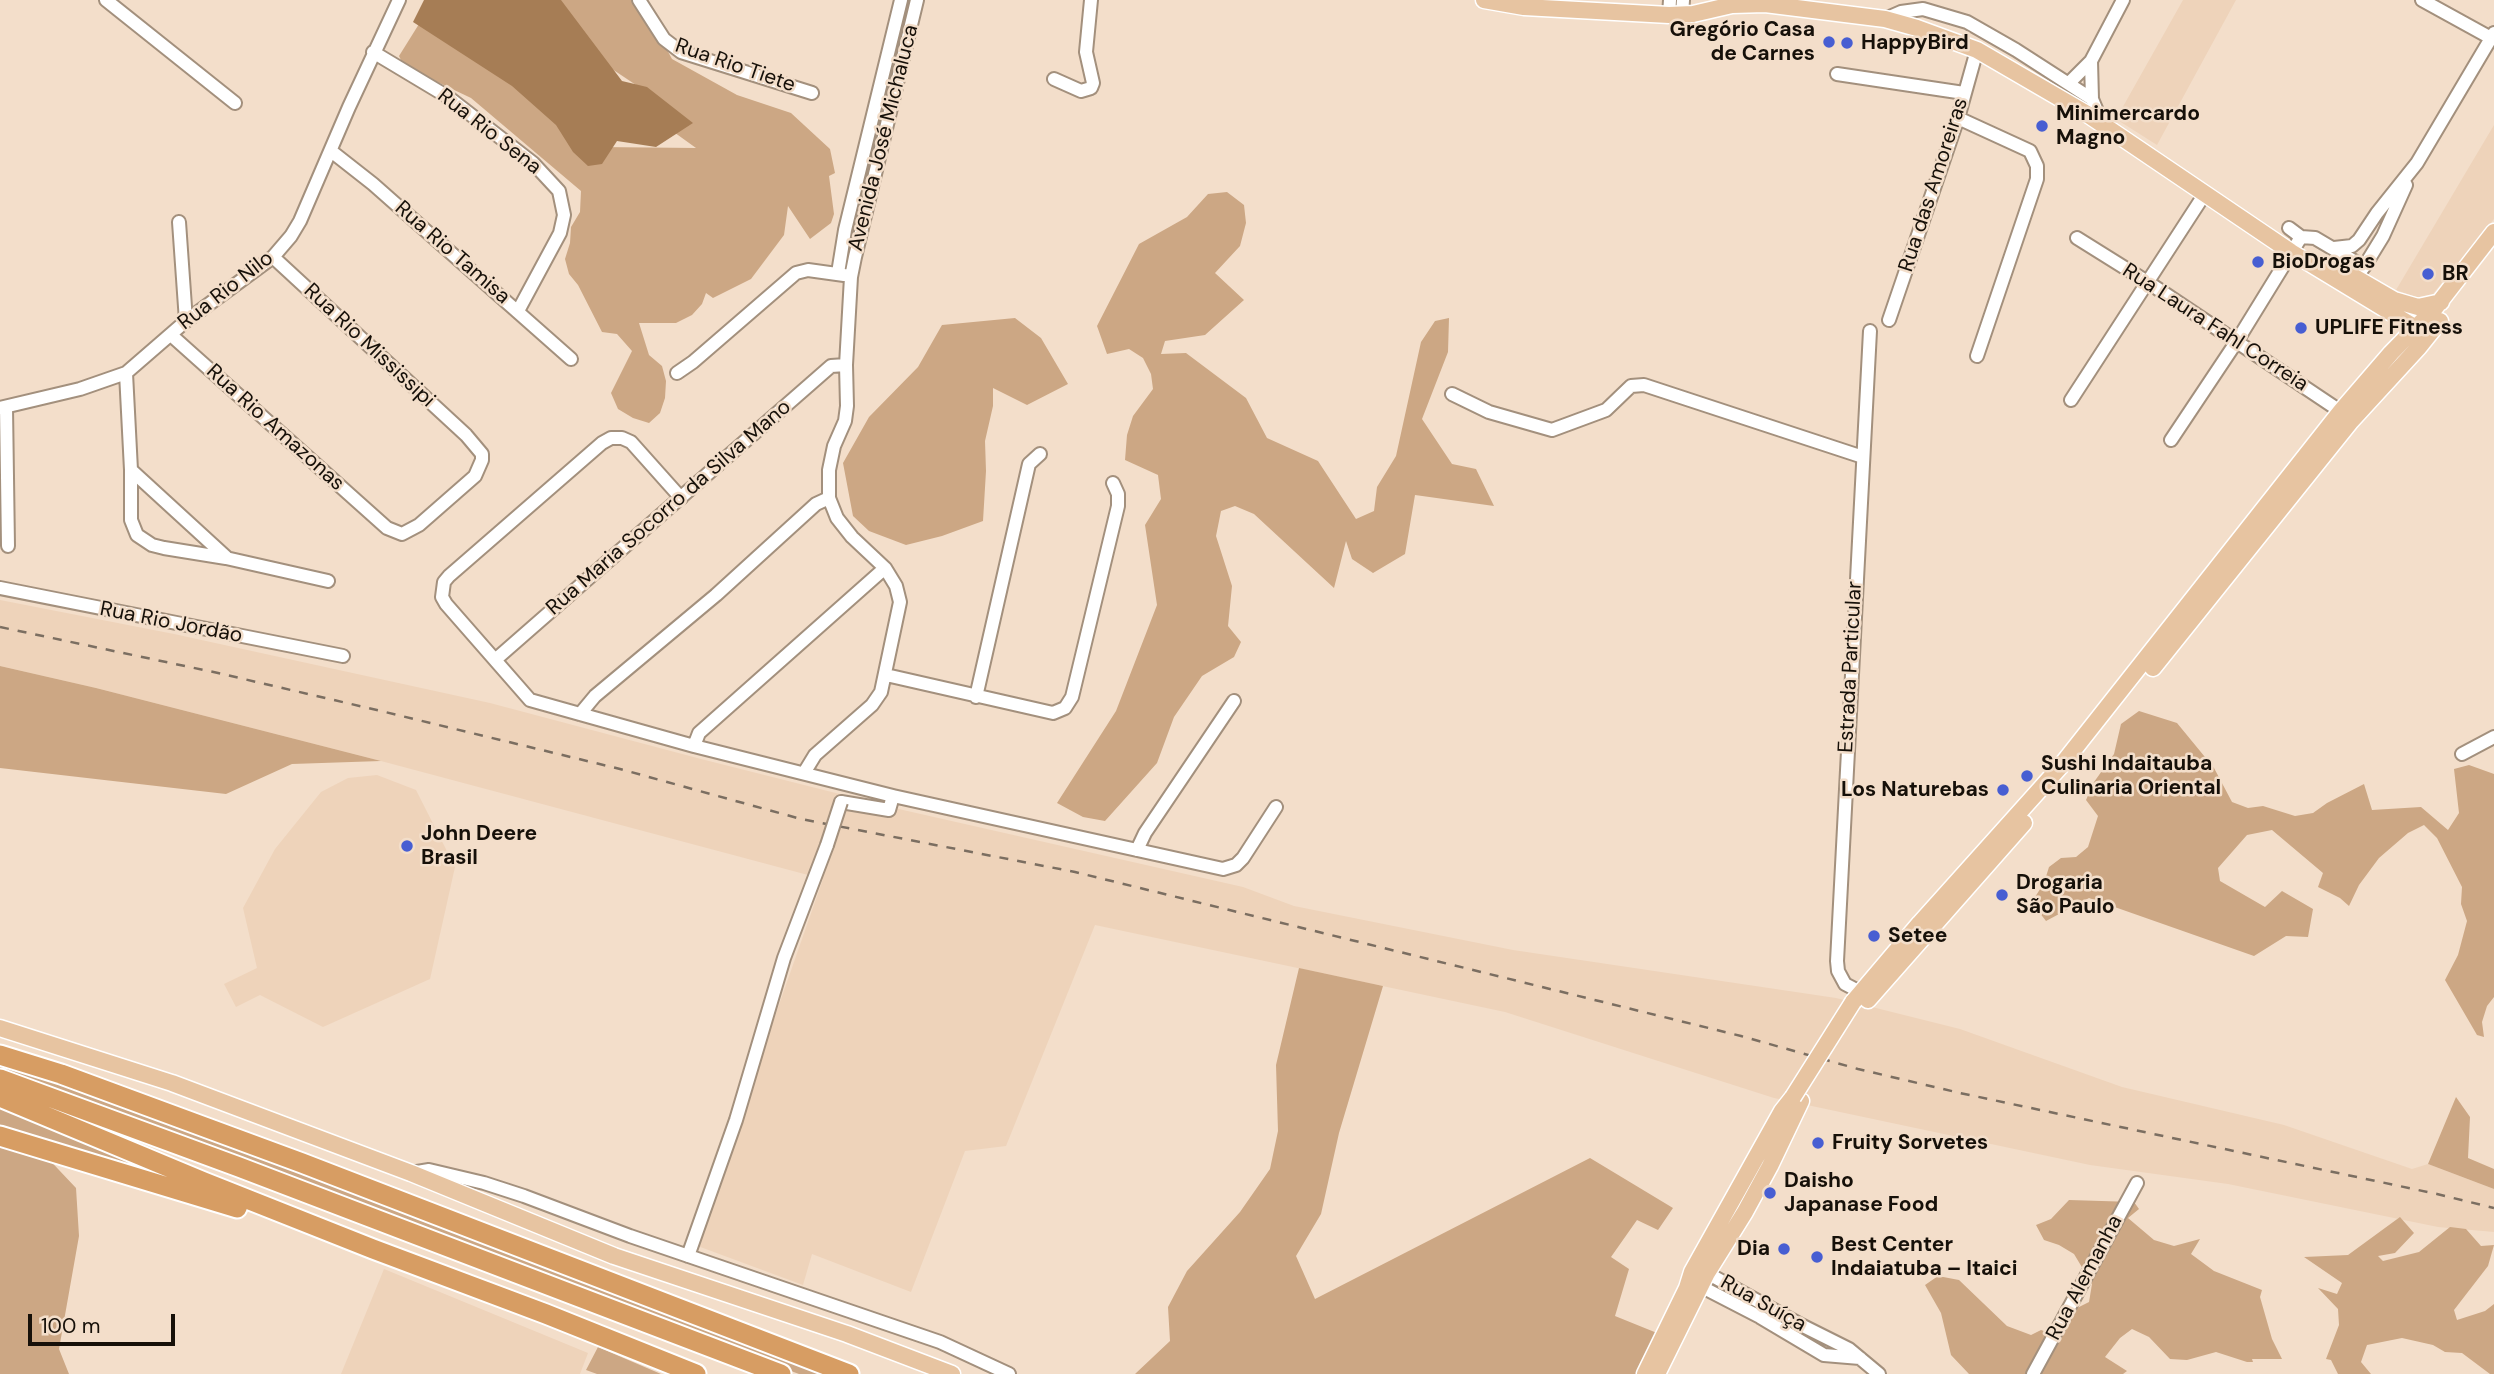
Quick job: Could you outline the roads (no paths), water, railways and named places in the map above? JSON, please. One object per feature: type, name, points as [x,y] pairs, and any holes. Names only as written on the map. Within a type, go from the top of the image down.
[{"type":"highway","points":[[0,1055],[61,1074],[303,1163],[849,1374]]},
{"type":"highway","points":[[0,1079],[239,1167],[781,1374]]},
{"type":"highway","points":[[0,1097],[204,1182],[696,1374]]},
{"type":"highway","points":[[0,1136],[373,1249]]},
{"type":"main road","points":[[1484,0],[1524,7],[1682,7],[1768,2],[1885,19],[1977,50],[2103,125],[2272,239],[2294,240],[2360,272],[2390,306],[2416,328],[2419,347]]},
{"type":"main road","points":[[1645,1374],[1698,1282],[1752,1200],[1784,1139],[1797,1099],[1861,1000],[2068,771],[2347,415],[2391,353],[2441,302],[2494,232]]},
{"type":"main road","points":[[2294,240],[2337,278],[2390,306],[2418,307],[2441,302]]},
{"type":"main road","points":[[2347,415],[2419,347],[2494,250]]},
{"type":"main road","points":[[2337,278],[2352,282],[2360,272]]},
{"type":"main road","points":[[2390,306],[2396,330],[2391,353]]},
{"type":"main road","points":[[2416,328],[2428,327],[2440,321]]},
{"type":"main road","points":[[0,1028],[172,1083],[411,1173],[614,1256],[847,1334],[951,1374]]},
{"type":"main road","points":[[1698,1282],[1692,1272],[1707,1244],[1783,1111],[1797,1099]]},
{"type":"main road","points":[[1657,1374],[1698,1282],[1707,1244]]},
{"type":"street","points":[[106,0],[235,103]]},
{"type":"street","name":"Rua Rio Nilo","points":[[3,408],[80,389],[126,373],[186,321],[273,257],[300,221],[373,52],[399,0]]},
{"type":"street","name":"Rua Rio Tiete","points":[[639,0],[664,39],[681,52],[812,93]]},
{"type":"street","name":"Avenida José Michaluca","points":[[838,273],[845,230],[901,0]]},
{"type":"street","name":"Avenida José Michaluca","points":[[829,498],[828,470],[834,446],[845,421],[847,406],[846,365],[851,276],[917,0]]},
{"type":"street","points":[[1054,79],[1082,91],[1091,88],[1093,83],[1086,52],[1091,0]]},
{"type":"street","points":[[2171,440],[2237,341],[2294,240],[2315,238],[2334,248],[2360,272],[2382,236],[2417,163],[2493,35],[2422,0]]},
{"type":"street","points":[[2069,83],[2091,61],[2119,1]]},
{"type":"street","points":[[1885,19],[1901,12],[1923,9],[1967,22],[2092,99]]},
{"type":"street","points":[[1917,28],[1923,9]]},
{"type":"street","name":"Rua das Amoreiras","points":[[1889,320],[1958,118],[1977,50]]},
{"type":"street","name":"Rua Rio Sena","points":[[373,52],[448,97],[533,163],[559,191],[564,215],[560,233],[519,311]]},
{"type":"street","points":[[2091,61],[2092,99],[2103,125]]},
{"type":"street","points":[[1837,74],[1964,93]]},
{"type":"street","points":[[1958,118],[2030,151],[2037,166],[2037,179],[1978,356]]},
{"type":"street","name":"Rua Rio Tamisa","points":[[331,151],[373,184],[571,359]]},
{"type":"street","points":[[2334,248],[2352,246],[2359,240],[2417,163]]},
{"type":"street","points":[[2071,400],[2204,195]]},
{"type":"street","points":[[179,222],[186,321]]},
{"type":"street","name":"Rua Laura Fahl Correia","points":[[2077,239],[2149,282],[2347,415]]},
{"type":"street","name":"Rua Rio Mississipi","points":[[273,257],[466,435],[482,454],[475,476],[412,530],[402,534],[395,533],[379,521]]},
{"type":"street","points":[[677,373],[796,273],[808,270],[851,276]]},
{"type":"street","name":"Estrada Particular","points":[[1861,1000],[1841,979],[1837,961],[1870,331]]},
{"type":"street","name":"Rua Rio Amazonas","points":[[171,335],[379,521]]},
{"type":"street","name":"Rua Maria Socorro da Silva Mano","points":[[495,660],[831,366],[846,365]]},
{"type":"street","points":[[126,373],[131,520],[137,535],[152,545],[328,581]]},
{"type":"street","points":[[1452,394],[1489,412],[1552,430],[1606,410],[1631,386],[1644,385],[1863,457]]},
{"type":"street","points":[[3,408],[8,546]]},
{"type":"street","points":[[681,498],[631,442],[616,438],[602,443],[449,576],[442,590],[446,604],[530,699],[694,746],[893,796],[1223,869],[1236,865],[1242,858],[1276,807]]},
{"type":"street","points":[[976,696],[1029,464],[1040,454]]},
{"type":"street","points":[[131,470],[226,558]]},
{"type":"street","points":[[886,676],[1053,713],[1065,708],[1072,696],[1118,506],[1118,494],[1113,483]]},
{"type":"street","points":[[580,714],[595,696],[716,595],[816,504],[829,498],[837,517],[852,537],[885,568],[900,596],[886,676],[876,699],[815,755],[804,773]]},
{"type":"street","points":[[694,746],[699,733],[885,568]]},
{"type":"street","name":"Rua Rio Jordão","points":[[0,588],[343,656]]},
{"type":"street","points":[[1138,849],[1144,833],[1234,701]]},
{"type":"street","points":[[2462,754],[2494,737]]},
{"type":"street","points":[[688,1256],[736,1119],[784,958],[841,802],[889,810],[893,796]]},
{"type":"street","points":[[411,1173],[429,1170],[484,1183],[940,1342],[1009,1374]]},
{"type":"street","name":"Rua Alemanha","points":[[2033,1374],[2137,1183]]},
{"type":"street","name":"Rua Suíça","points":[[1698,1282],[1744,1293],[1849,1349],[1879,1374]]},
{"type":"street","name":"Rua Suíça","points":[[1698,1282],[1824,1355],[1860,1358]]},
{"type":"street","points":[[1738,1305],[1744,1293]]},
{"type":"street","name":"Rua Suíça","points":[[1812,1347],[1824,1346],[1820,1334]]},
{"type":"railway","points":[[0,627],[381,711],[620,769],[801,819],[1075,872],[1741,1036],[1858,1069],[1960,1093],[2494,1208]]},
{"type":"place","name":"Gregório Casa de Carnes","points":[[1829,42]]},
{"type":"place","name":"HappyBird","points":[[1847,43]]},
{"type":"place","name":"Minimercardo Magno","points":[[2042,126]]},
{"type":"place","name":"BioDrogas","points":[[2258,262]]},
{"type":"place","name":"BR","points":[[2428,274]]},
{"type":"place","name":"UPLIFE Fitness","points":[[2301,328]]},
{"type":"place","name":"Sushi Indaitauba Culinaria Oriental","points":[[2027,776]]},
{"type":"place","name":"Los Naturebas","points":[[2003,790]]},
{"type":"place","name":"John Deere Brasil","points":[[407,846]]},
{"type":"place","name":"Drogaria São Paulo","points":[[2002,895]]},
{"type":"place","name":"Setee","points":[[1874,936]]},
{"type":"place","name":"Fruity Sorvetes","points":[[1818,1143]]},
{"type":"place","name":"Daisho Japanase Food","points":[[1770,1193]]},
{"type":"place","name":"Dia","points":[[1784,1249]]},
{"type":"place","name":"Best Center Indaiatuba – Itaici","points":[[1817,1257]]}]
